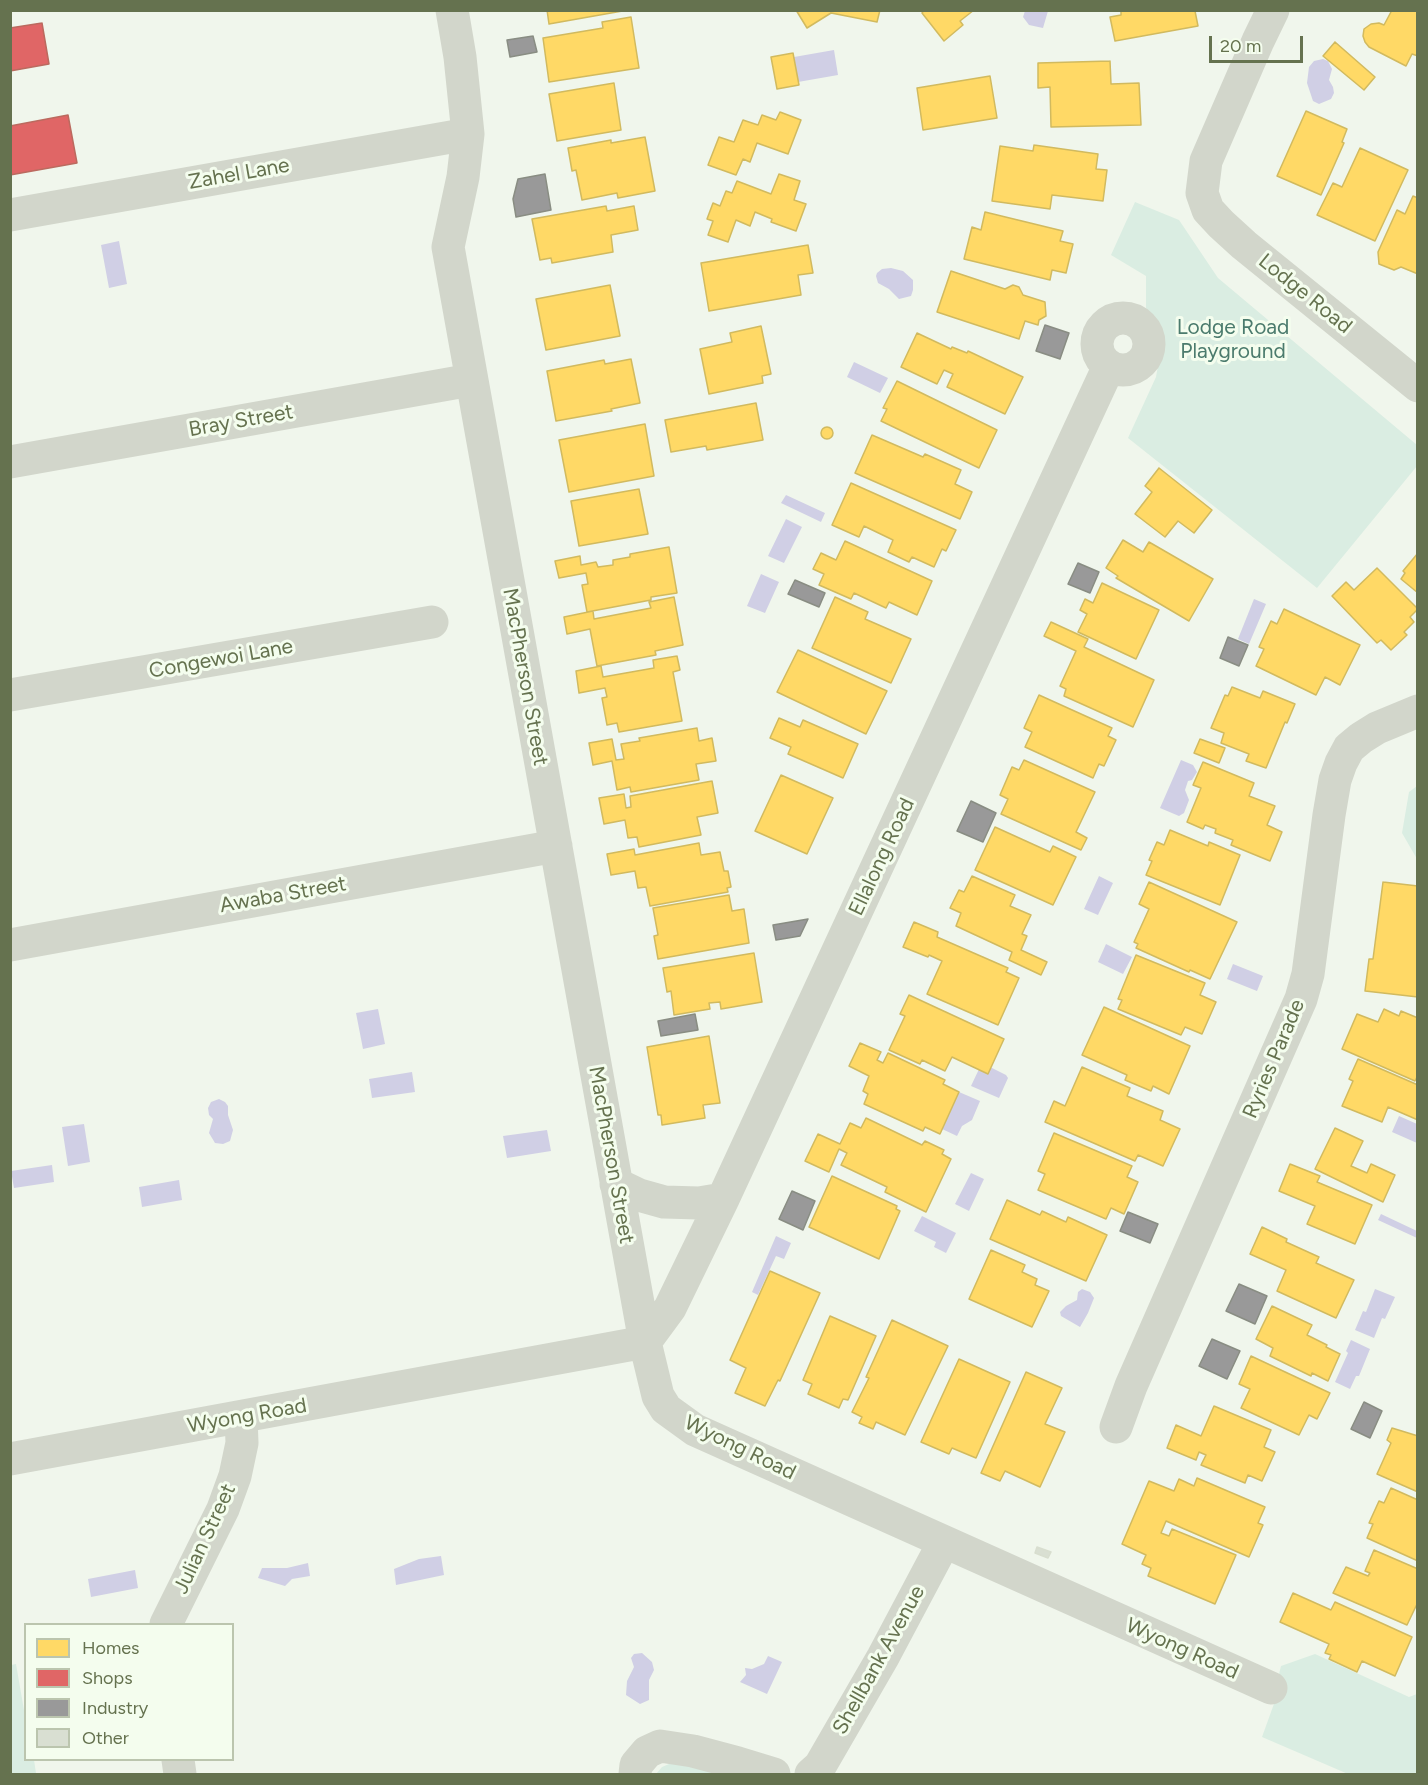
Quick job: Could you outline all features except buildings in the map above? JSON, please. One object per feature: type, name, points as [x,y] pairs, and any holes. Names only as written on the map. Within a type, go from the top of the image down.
[{"type":"street","name":"MacPherson Street","points":[[452,10],[460,57],[468,134],[463,177],[448,247],[645,1342]]},
{"type":"street","name":"Lodge Road","points":[[1274,10],[1258,41],[1206,161],[1202,193],[1208,210],[1244,245],[1418,386]]},
{"type":"street","name":"Zahel Lane","points":[[10,215],[468,134]]},
{"type":"street","name":"Ellalong Road","points":[[645,1342],[670,1308],[723,1199],[1109,366]]},
{"type":"street","name":"Bray Street","points":[[10,462],[471,380]]},
{"type":"street","name":"Congewoi Lane","points":[[10,695],[432,622]]},
{"type":"street","name":"Ryries Parade","points":[[1116,1426],[1131,1386],[1301,999],[1308,974],[1329,815],[1335,780],[1341,763],[1349,748],[1361,738],[1377,728],[1418,711]]},
{"type":"street","name":"Awaba Street","points":[[10,945],[556,846]]},
{"type":"street","points":[[616,1184],[639,1195],[664,1202],[699,1203],[723,1199]]},
{"type":"street","name":"Wyong Road","points":[[10,1460],[645,1342],[658,1396],[666,1409],[695,1430],[1271,1688]]},
{"type":"street","name":"Julian Street","points":[[166,1623],[223,1509],[235,1476],[242,1443],[241,1417]]},
{"type":"street","name":"Shellbank Avenue","points":[[811,1774],[820,1766],[883,1657],[944,1542]]},
{"type":"street","points":[[635,1774],[636,1765],[647,1752],[660,1746],[693,1751],[774,1774]]},
{"type":"green space","name":"Lodge Road Playground","points":[[1135,202],[1179,220],[1218,278],[1417,445],[1417,466],[1317,588],[1128,438],[1156,377],[1163,337],[1146,308],[1146,276],[1111,255]]},
{"type":"green space","points":[[1417,786],[1417,859],[1402,833],[1409,792]]},
{"type":"green space","points":[[1315,1654],[1409,1697],[1417,1694],[1417,1774],[1348,1774],[1262,1737],[1275,1701],[1275,1690],[1281,1666]]},
{"type":"green space","points":[[16,1664],[24,1710],[24,1761],[34,1761],[36,1773],[11,1774],[11,1665]]},
{"type":"green space","points":[[676,1761],[721,1774],[656,1774],[662,1767]]},
{"type":"water","points":[[1025,11],[1048,11],[1043,28],[1029,25],[1023,17]]},
{"type":"water","points":[[834,50],[838,75],[798,82],[794,57]]},
{"type":"water","points":[[1323,59],[1328,61],[1332,69],[1329,80],[1334,93],[1331,99],[1319,104],[1313,101],[1307,83],[1309,67],[1314,61]]},
{"type":"water","points":[[119,241],[127,284],[109,288],[101,245]]},
{"type":"water","points":[[891,268],[903,271],[913,280],[911,296],[899,299],[889,289],[878,283],[877,273],[882,269]]},
{"type":"water","points":[[854,362],[888,378],[880,393],[847,377]]},
{"type":"water","points":[[786,495],[825,513],[821,522],[781,503]]},
{"type":"water","points":[[786,519],[802,527],[784,563],[768,556]]},
{"type":"water","points":[[761,574],[779,582],[765,613],[747,606]]},
{"type":"water","points":[[1254,599],[1266,604],[1249,644],[1238,639]]},
{"type":"water","points":[[1181,760],[1193,765],[1197,772],[1192,780],[1188,781],[1185,790],[1189,800],[1184,813],[1179,816],[1160,808]]},
{"type":"water","points":[[1099,876],[1113,883],[1098,915],[1084,909]]},
{"type":"water","points":[[1106,944],[1132,957],[1123,974],[1098,962]]},
{"type":"water","points":[[1233,964],[1263,976],[1257,991],[1227,979]]},
{"type":"water","points":[[378,1009],[385,1044],[363,1049],[356,1013]]},
{"type":"water","points":[[980,1067],[990,1067],[1008,1078],[999,1098],[971,1086]]},
{"type":"water","points":[[412,1072],[415,1092],[372,1098],[369,1079]]},
{"type":"water","points":[[959,1092],[980,1101],[972,1120],[962,1126],[957,1136],[942,1129]]},
{"type":"water","points":[[219,1099],[228,1106],[228,1115],[233,1130],[230,1141],[223,1144],[215,1143],[209,1133],[213,1119],[209,1115],[208,1108],[211,1102]]},
{"type":"water","points":[[1399,1116],[1417,1124],[1417,1143],[1392,1132]]},
{"type":"water","points":[[84,1124],[90,1162],[68,1166],[62,1127]]},
{"type":"water","points":[[547,1130],[551,1151],[507,1158],[503,1136]]},
{"type":"water","points":[[52,1165],[54,1182],[14,1188],[11,1171]]},
{"type":"water","points":[[971,1173],[984,1179],[969,1211],[955,1204]]},
{"type":"water","points":[[179,1180],[182,1200],[142,1207],[139,1187]]},
{"type":"water","points":[[1381,1214],[1417,1231],[1417,1238],[1378,1220]]},
{"type":"water","points":[[922,1216],[956,1233],[946,1253],[934,1247],[936,1242],[914,1231]]},
{"type":"water","points":[[776,1236],[791,1243],[784,1259],[776,1256],[758,1295],[752,1292]]},
{"type":"water","points":[[1082,1289],[1090,1292],[1094,1298],[1080,1327],[1061,1316],[1060,1312],[1077,1300],[1078,1292]]},
{"type":"water","points":[[1375,1289],[1395,1297],[1385,1319],[1382,1318],[1374,1338],[1355,1330],[1363,1311],[1366,1312]]},
{"type":"water","points":[[1351,1340],[1370,1349],[1359,1376],[1356,1376],[1350,1389],[1335,1382],[1348,1353],[1346,1351]]},
{"type":"water","points":[[441,1556],[444,1575],[396,1585],[394,1569],[419,1559]]},
{"type":"water","points":[[308,1563],[310,1576],[292,1579],[285,1586],[258,1578],[262,1568],[287,1568]]},
{"type":"water","points":[[135,1570],[138,1588],[91,1597],[88,1579]]},
{"type":"water","points":[[642,1653],[652,1662],[654,1670],[649,1680],[649,1700],[640,1704],[626,1695],[627,1681],[634,1667],[631,1658],[634,1654]]},
{"type":"water","points":[[768,1656],[782,1662],[767,1694],[740,1682],[746,1675],[745,1668],[752,1669],[764,1664]]}]
